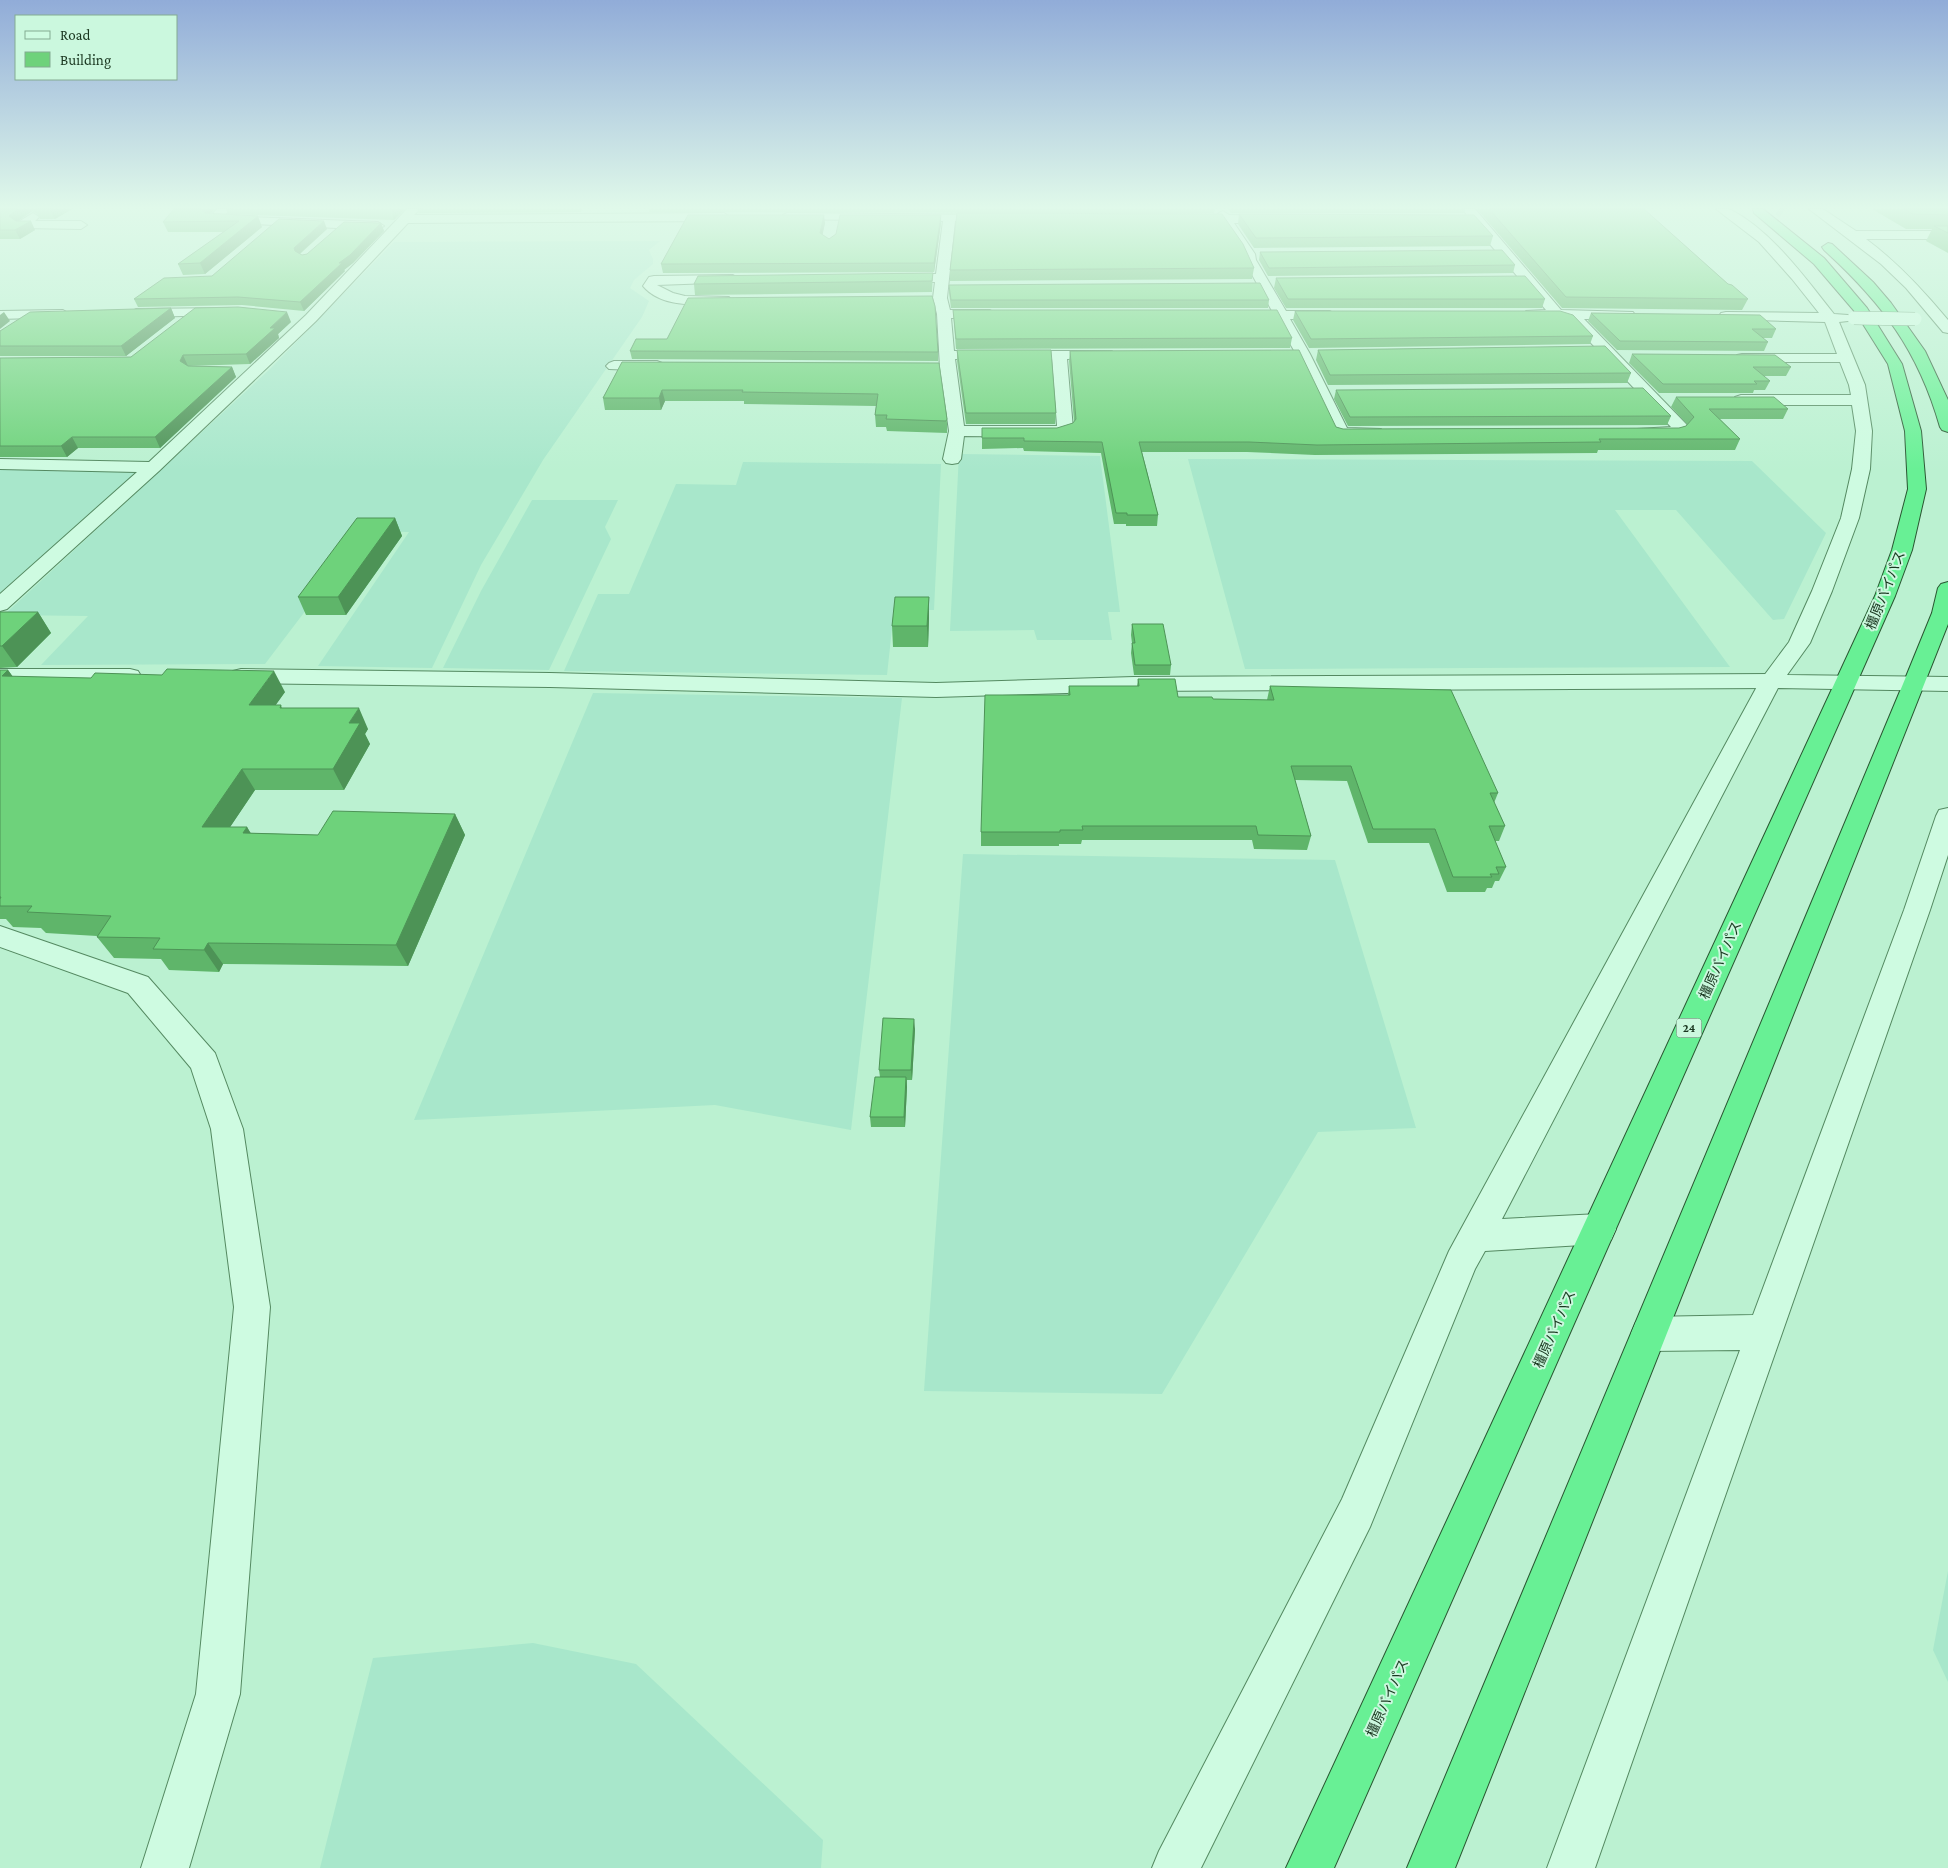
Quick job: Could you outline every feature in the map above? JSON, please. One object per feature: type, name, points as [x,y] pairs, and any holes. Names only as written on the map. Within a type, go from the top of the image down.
[{"type":"highway","name":"橿原バイパス","points":[[1310,1868],[1884,596],[1902,550],[1917,489],[1913,431],[1895,364],[1862,311],[1849,296]]},
{"type":"highway","points":[[1876,296],[1903,328],[1929,370],[1942,400],[1948,427]]},
{"type":"highway","points":[[1431,1868],[1914,684],[1942,613],[1948,588]]},
{"type":"street","points":[[0,605],[153,467],[312,318],[332,296]]},
{"type":"street","points":[[665,296],[680,301],[738,300]]},
{"type":"street","points":[[942,296],[956,431],[952,459]]},
{"type":"street","points":[[1270,296],[1303,354],[1341,433],[1390,432]]},
{"type":"street","points":[[1542,296],[1557,314],[1576,319],[1680,427],[1674,432],[1625,432]]},
{"type":"street","points":[[1176,1868],[1356,1513],[1461,1262],[1474,1236],[1771,682],[1798,643],[1822,591],[1850,518],[1862,469],[1864,431],[1856,385],[1847,358],[1830,318],[1813,296]]},
{"type":"street","points":[[1921,296],[1945,323]]},
{"type":"street","points":[[119,313],[242,311]]},
{"type":"street","points":[[174,329],[195,312]]},
{"type":"street","points":[[14,328],[34,314]]},
{"type":"street","points":[[0,315],[81,314]]},
{"type":"street","points":[[944,314],[1004,314]]},
{"type":"street","points":[[1222,315],[1341,314]]},
{"type":"street","points":[[1518,314],[1645,315]]},
{"type":"street","points":[[292,316],[312,318]]},
{"type":"street","points":[[1713,316],[1915,319],[1945,323]]},
{"type":"street","points":[[1586,350],[1633,356]]},
{"type":"street","points":[[956,431],[1056,432],[1065,429],[1059,354]]},
{"type":"street","points":[[928,368],[948,362],[1059,354],[1118,354]]},
{"type":"street","points":[[1283,354],[1322,354]]},
{"type":"street","points":[[1730,357],[1847,358]]},
{"type":"street","points":[[614,366],[673,366]]},
{"type":"street","points":[[238,370],[255,371]]},
{"type":"street","points":[[1626,390],[1676,400]]},
{"type":"street","points":[[1322,392],[1342,392]]},
{"type":"street","points":[[1724,400],[1858,400]]},
{"type":"street","points":[[0,464],[153,467]]},
{"type":"street","points":[[0,676],[146,676]]},
{"type":"street","points":[[223,676],[550,680],[936,690],[1134,684],[1771,682],[1948,684]]},
{"type":"street","points":[[1571,1868],[1914,920],[1948,816]]},
{"type":"street","points":[[0,936],[138,985],[204,1062],[227,1129],[252,1308],[218,1694],[165,1868]]},
{"type":"street","points":[[1474,1236],[1599,1229]]},
{"type":"street","points":[[1649,1334],[1764,1332]]},
{"type":"green space","points":[[341,296],[642,296],[649,301],[642,317],[543,460],[481,565],[432,668],[318,666],[409,532],[366,531],[265,664],[41,665],[88,616],[4,615],[270,369]]},
{"type":"green space","points":[[959,454],[1100,456],[1120,612],[1108,612],[1112,640],[1037,640],[1034,630],[950,631]]},
{"type":"green space","points":[[1188,459],[1752,461],[1826,533],[1784,619],[1773,620],[1676,510],[1615,510],[1730,667],[1245,669]]},
{"type":"green space","points":[[743,462],[941,464],[934,610],[894,610],[887,675],[564,671],[598,594],[629,594],[676,484],[736,485]]},
{"type":"green space","points":[[0,468],[136,472],[0,593]]},
{"type":"green space","points":[[532,500],[618,500],[605,527],[611,539],[549,670],[443,668],[481,591]]},
{"type":"green space","points":[[593,693],[902,698],[851,1130],[715,1105],[414,1120]]},
{"type":"green space","points":[[963,854],[1335,860],[1416,1128],[1318,1132],[1162,1394],[924,1391]]},
{"type":"green space","points":[[1948,1571],[1948,1682],[1933,1650]]},
{"type":"green space","points":[[533,1643],[636,1664],[823,1840],[821,1868],[320,1868],[373,1658]]},
{"type":"building","points":[[138,296],[306,296],[300,302],[238,297],[134,299]]},
{"type":"building","points":[[932,296],[935,306],[938,352],[630,351],[636,339],[667,339],[688,298]]},
{"type":"building","points":[[950,296],[1267,296],[1269,300],[951,300]]},
{"type":"building","points":[[1286,296],[1543,296],[1545,299],[1288,299]]},
{"type":"building","points":[[1745,296],[1748,299],[1566,297]]},
{"type":"building","points":[[238,307],[287,312],[270,328],[275,328],[246,354],[183,355],[180,361],[188,366],[232,367],[155,437],[72,437],[61,446],[0,446],[0,358],[131,357],[195,308]]},
{"type":"building","points":[[171,308],[121,346],[0,346],[0,331],[30,312]]},
{"type":"building","points":[[953,310],[1277,310],[1292,338],[956,339]]},
{"type":"building","points":[[1295,311],[1560,311],[1573,315],[1593,336],[1311,339]]},
{"type":"building","points":[[1591,313],[1760,315],[1776,329],[1752,329],[1768,342],[1620,341]]},
{"type":"building","points":[[1605,346],[1631,373],[1330,375],[1318,350]]},
{"type":"building","points":[[957,350],[1051,350],[1056,413],[966,413]]},
{"type":"building","points":[[1299,350],[1336,427],[1343,429],[1679,428],[1686,426],[1694,417],[1676,397],[1774,397],[1788,409],[1709,409],[1740,439],[1599,439],[1601,442],[1317,445],[1249,442],[1139,442],[1158,515],[1116,513],[1102,442],[1024,441],[1024,438],[982,438],[982,428],[1057,428],[1073,423],[1076,419],[1070,351]]},
{"type":"building","points":[[1632,354],[1775,355],[1791,367],[1753,367],[1770,381],[1754,381],[1757,384],[1663,384]]},
{"type":"building","points":[[622,362],[939,363],[947,419],[946,421],[886,419],[887,415],[875,415],[878,394],[662,390],[659,398],[603,398]]},
{"type":"building","points":[[1643,388],[1671,416],[1350,417],[1336,390]]},
{"type":"building","points":[[357,518],[395,518],[338,597],[298,597]]},
{"type":"building","points":[[895,597],[929,597],[927,626],[892,626]]},
{"type":"building","points":[[0,612],[38,612],[0,646]]},
{"type":"building","points":[[1132,624],[1163,624],[1171,665],[1135,665],[1132,643],[1135,643]]},
{"type":"building","points":[[167,669],[274,671],[249,705],[281,705],[280,708],[359,708],[349,723],[360,723],[333,769],[242,769],[202,827],[247,827],[243,833],[318,835],[333,811],[455,814],[396,945],[208,943],[204,950],[153,949],[160,938],[97,937],[111,916],[27,912],[32,906],[0,906],[0,670],[8,670],[2,676],[91,678],[95,673],[162,675]]},
{"type":"building","points":[[1138,679],[1175,679],[1178,697],[1212,697],[1213,699],[1274,700],[1270,686],[1451,690],[1498,793],[1490,793],[1505,826],[1489,826],[1506,867],[1496,867],[1499,874],[1490,874],[1492,877],[1453,877],[1435,829],[1373,829],[1351,766],[1291,766],[1311,836],[1258,835],[1256,826],[1082,826],[1083,830],[1060,830],[1060,832],[981,832],[985,695],[1070,695],[1069,686],[1139,686]]},
{"type":"building","points":[[883,1018],[914,1019],[911,1070],[879,1070]]},
{"type":"building","points":[[875,1077],[906,1077],[904,1117],[870,1117]]}]
